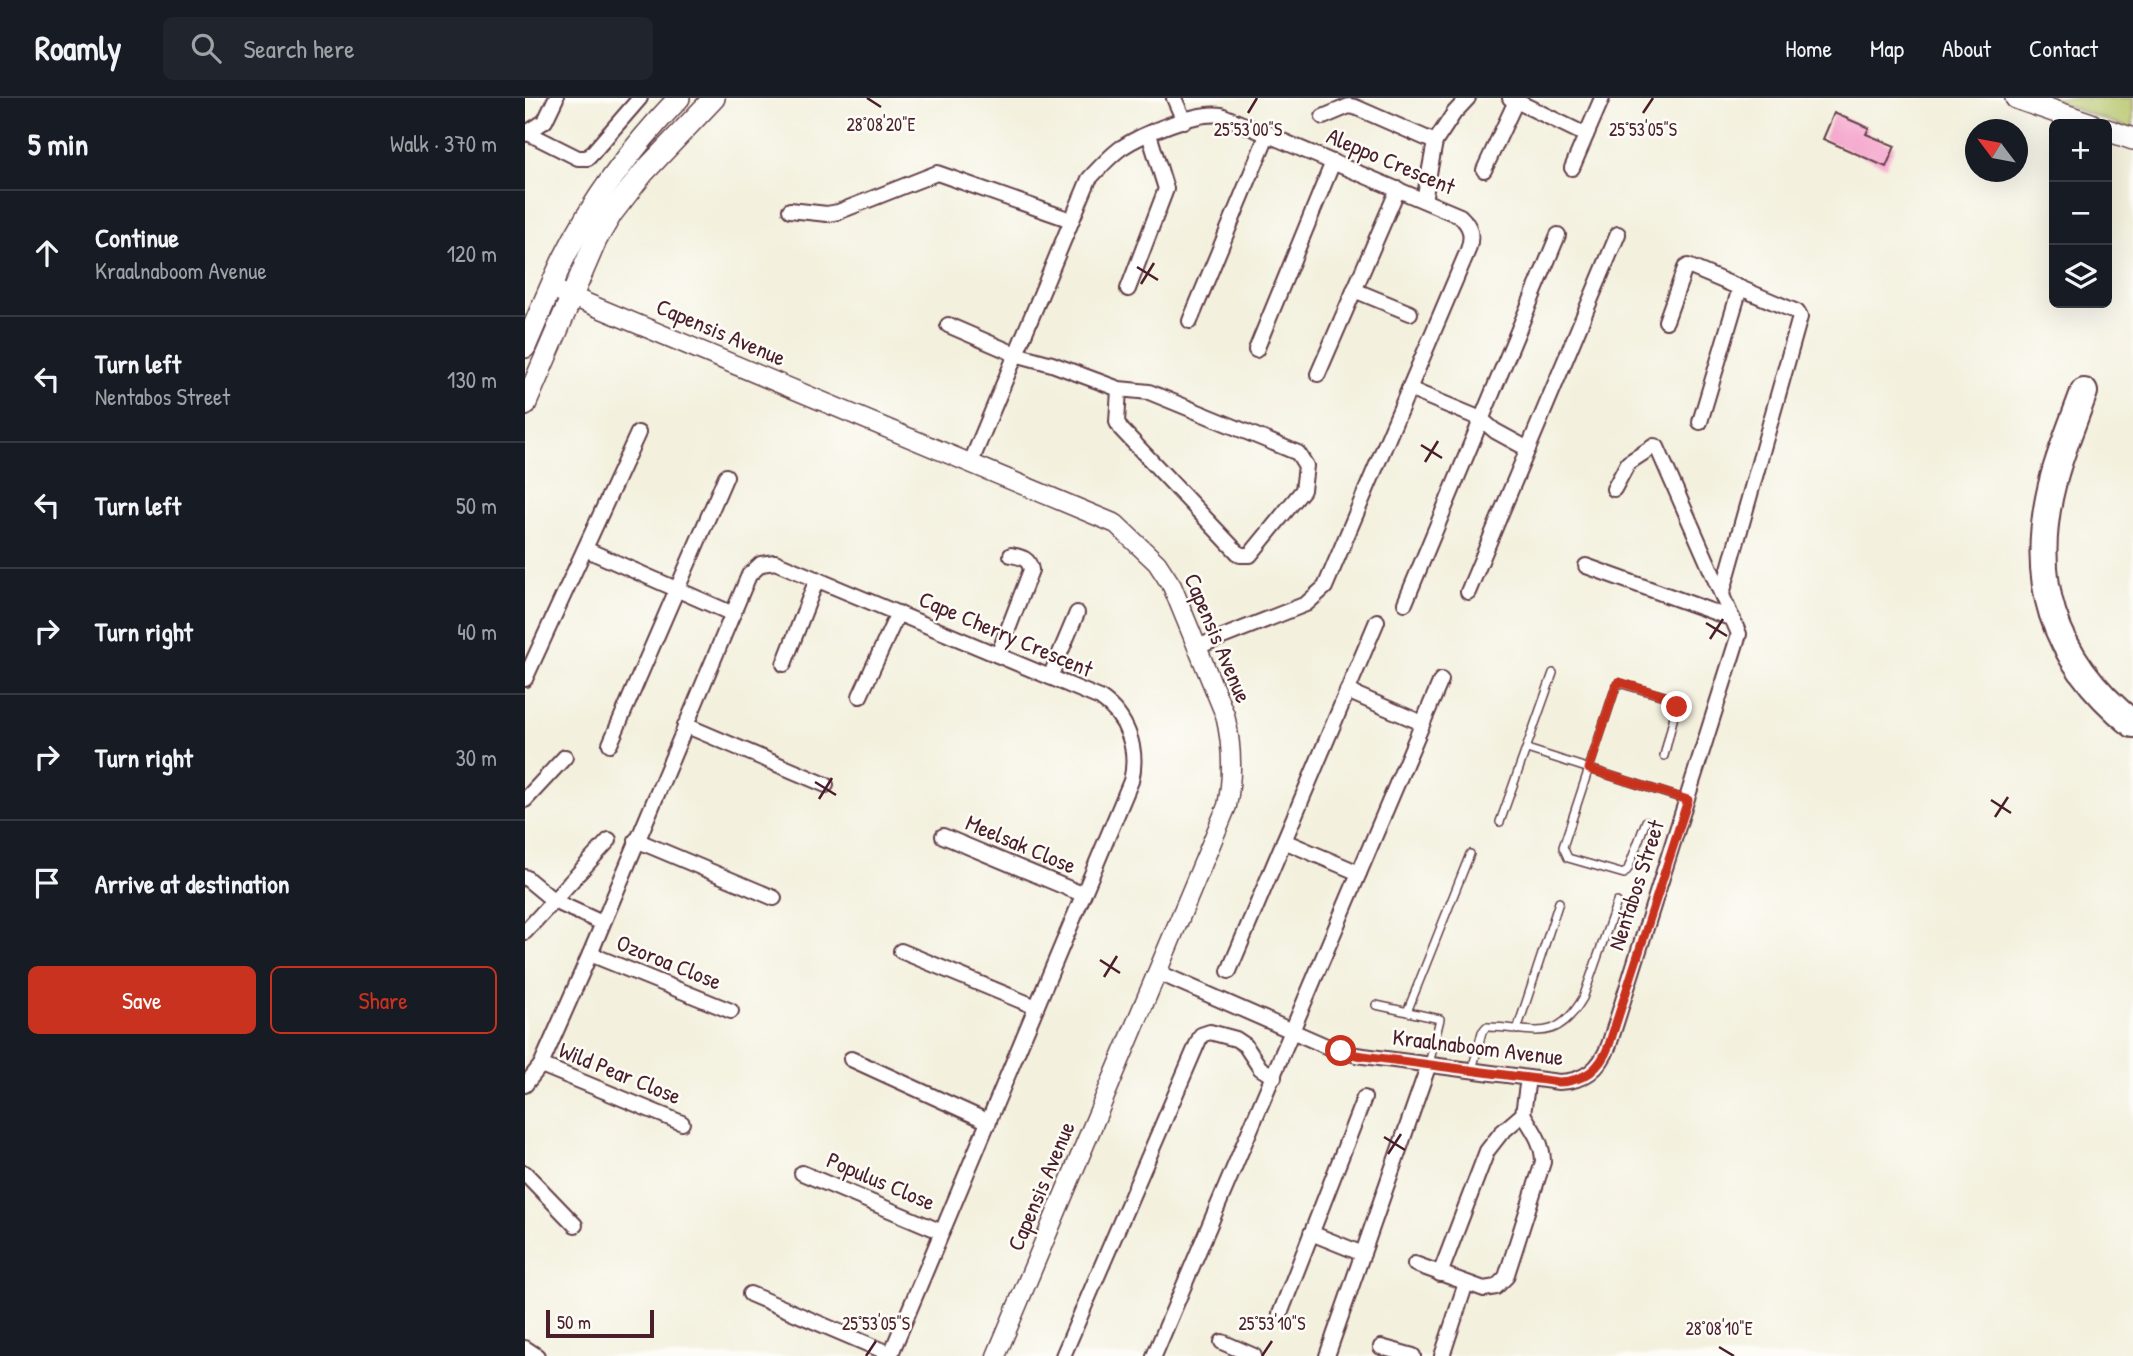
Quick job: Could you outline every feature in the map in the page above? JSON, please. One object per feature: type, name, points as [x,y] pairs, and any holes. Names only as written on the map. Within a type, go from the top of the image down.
[{"type":"highway","points":[[2084,392],[2055,477],[2044,530],[2043,571],[2052,611],[2066,648],[2084,676],[2108,703],[2133,724]]},
{"type":"main road","points":[[525,347],[565,256],[604,189],[626,159],[679,98]]},
{"type":"main road","points":[[525,405],[596,240],[612,213],[643,173],[714,98]]},
{"type":"main road","points":[[2016,98],[2077,119]]},
{"type":"main road","points":[[2112,132],[2133,139]]},
{"type":"street","points":[[526,134],[545,121],[556,98]]},
{"type":"street","points":[[526,134],[578,158],[588,158],[640,98]]},
{"type":"street","points":[[1174,98],[1184,121]]},
{"type":"street","points":[[1424,200],[1435,142],[1454,113],[1468,98]]},
{"type":"street","points":[[1571,168],[1602,98]]},
{"type":"street","points":[[1483,170],[1513,99],[1586,135]]},
{"type":"street","points":[[1323,117],[1349,106],[1355,107],[1435,142]]},
{"type":"street","name":"Aleppo Crescent","points":[[971,462],[1089,179],[1120,149],[1149,134],[1212,113],[1220,114],[1460,216],[1468,223],[1471,237],[1451,291],[1325,587],[1305,604],[1197,647]]},
{"type":"street","points":[[1190,321],[1268,133]]},
{"type":"street","points":[[1128,289],[1166,189],[1149,134]]},
{"type":"street","points":[[1256,350],[1333,162]]},
{"type":"street","points":[[790,210],[834,214],[937,173],[1071,220]]},
{"type":"street","points":[[1318,374],[1398,189]]},
{"type":"street","points":[[1468,592],[1618,234]]},
{"type":"street","points":[[1405,603],[1558,236]]},
{"type":"street","points":[[1666,321],[1688,265],[1797,313],[1800,317],[1722,594]]},
{"type":"street","name":"Capensis Avenue","points":[[551,288],[971,462],[1121,528],[1157,563],[1172,586],[1229,730],[1227,806],[996,1356]]},
{"type":"street","points":[[1700,422],[1740,288]]},
{"type":"street","points":[[1354,290],[1411,313]]},
{"type":"street","points":[[948,325],[1015,354],[1052,364],[1119,389],[1149,392],[1299,453],[1306,466],[1305,487],[1250,555],[1240,555],[1121,429],[1117,422],[1119,389]]},
{"type":"street","points":[[1409,389],[1481,419],[1495,431],[1528,449]]},
{"type":"street","points":[[525,679],[638,433]]},
{"type":"street","points":[[1614,489],[1628,463],[1654,446],[1657,447],[1733,618]]},
{"type":"street","points":[[610,744],[726,476]]},
{"type":"street","points":[[585,549],[733,614]]},
{"type":"street","points":[[998,655],[1030,578],[1030,564],[1024,558],[1011,555]]},
{"type":"street","name":"Cape Cherry Crescent","points":[[525,1086],[541,1065],[590,954],[749,575],[761,564],[775,562],[817,579],[1100,698],[1115,708],[1125,727],[1133,753],[1134,769],[1131,781],[891,1355]]},
{"type":"street","points":[[1586,566],[1733,618]]},
{"type":"street","points":[[784,664],[817,579]]},
{"type":"street","points":[[1050,677],[1077,613]]},
{"type":"street","points":[[879,677],[901,614]]},
{"type":"street","points":[[860,696],[901,614]]},
{"type":"street","name":"Nentabos Street","points":[[1597,1069],[1609,1045],[1739,634],[1733,618]]},
{"type":"street","points":[[1229,971],[1377,621]]},
{"type":"street","points":[[1154,1356],[1441,680]]},
{"type":"street","points":[[1347,691],[1422,723]]},
{"type":"street","points":[[685,725],[826,785]]},
{"type":"street","points":[[525,800],[565,757]]},
{"type":"street","name":"Meelsak Close","points":[[943,836],[1082,894]]},
{"type":"street","points":[[525,932],[609,840]]},
{"type":"street","points":[[636,840],[774,898]]},
{"type":"street","points":[[1284,841],[1359,873]]},
{"type":"street","points":[[525,877],[554,901],[602,923]]},
{"type":"street","points":[[901,951],[1036,1007]]},
{"type":"street","name":"Ozoroa Close","points":[[590,954],[731,1011]]},
{"type":"street","name":"Kraalnaboom Avenue","points":[[1157,972],[1292,1031],[1356,1055],[1573,1082],[1597,1069]]},
{"type":"street","points":[[1063,1356],[1198,1040],[1204,1033],[1210,1032],[1236,1039],[1245,1045],[1260,1068],[1274,1077]]},
{"type":"street","points":[[851,1059],[989,1122]]},
{"type":"street","points":[[1327,1356],[1429,1064]]},
{"type":"street","name":"Wild Pear Close","points":[[541,1065],[682,1123]]},
{"type":"street","points":[[1415,1264],[1466,1283],[1491,1289],[1502,1282],[1543,1162],[1539,1140],[1523,1114],[1528,1078]]},
{"type":"street","points":[[1280,1314],[1364,1098]]},
{"type":"street","points":[[1440,1274],[1487,1151],[1501,1133],[1523,1114]]},
{"type":"street","points":[[525,1173],[575,1225]]},
{"type":"street","name":"Populus Close","points":[[802,1173],[942,1231]]},
{"type":"street","points":[[1311,1233],[1363,1254]]},
{"type":"street","points":[[1442,1356],[1466,1283]]},
{"type":"street","points":[[750,1294],[891,1355]]},
{"type":"street","points":[[1222,1342],[1254,1356]]},
{"type":"street","points":[[1381,1347],[1413,1356]]},
{"type":"street","points":[[525,1348],[537,1356]]},
{"type":"lane","points":[[1500,822],[1553,673]]},
{"type":"lane","points":[[1646,821],[1624,874],[1568,859],[1563,847],[1619,682],[1671,698],[1677,704],[1664,756]]},
{"type":"lane","points":[[1527,749],[1688,800]]},
{"type":"lane","points":[[1407,1012],[1470,854]]},
{"type":"lane","points":[[1517,1030],[1559,902]]},
{"type":"lane","points":[[1472,1070],[1484,1029],[1488,1027],[1537,1033],[1551,1028],[1575,1011],[1583,998],[1617,902]]},
{"type":"lane","points":[[1377,1005],[1441,1021],[1429,1064]]},
{"type":"green space","points":[[2045,98],[2133,98],[2133,130],[2112,122],[2112,119],[2103,119]]},
{"type":"building","points":[[1834,113],[1869,128],[1866,134],[1895,146],[1886,167],[1823,139]]},
{"type":"route","points":[[1341,1051],[1559,1082],[1573,1082],[1597,1069],[1609,1045],[1688,800],[1589,769],[1619,682],[1671,698],[1677,707]]}]
